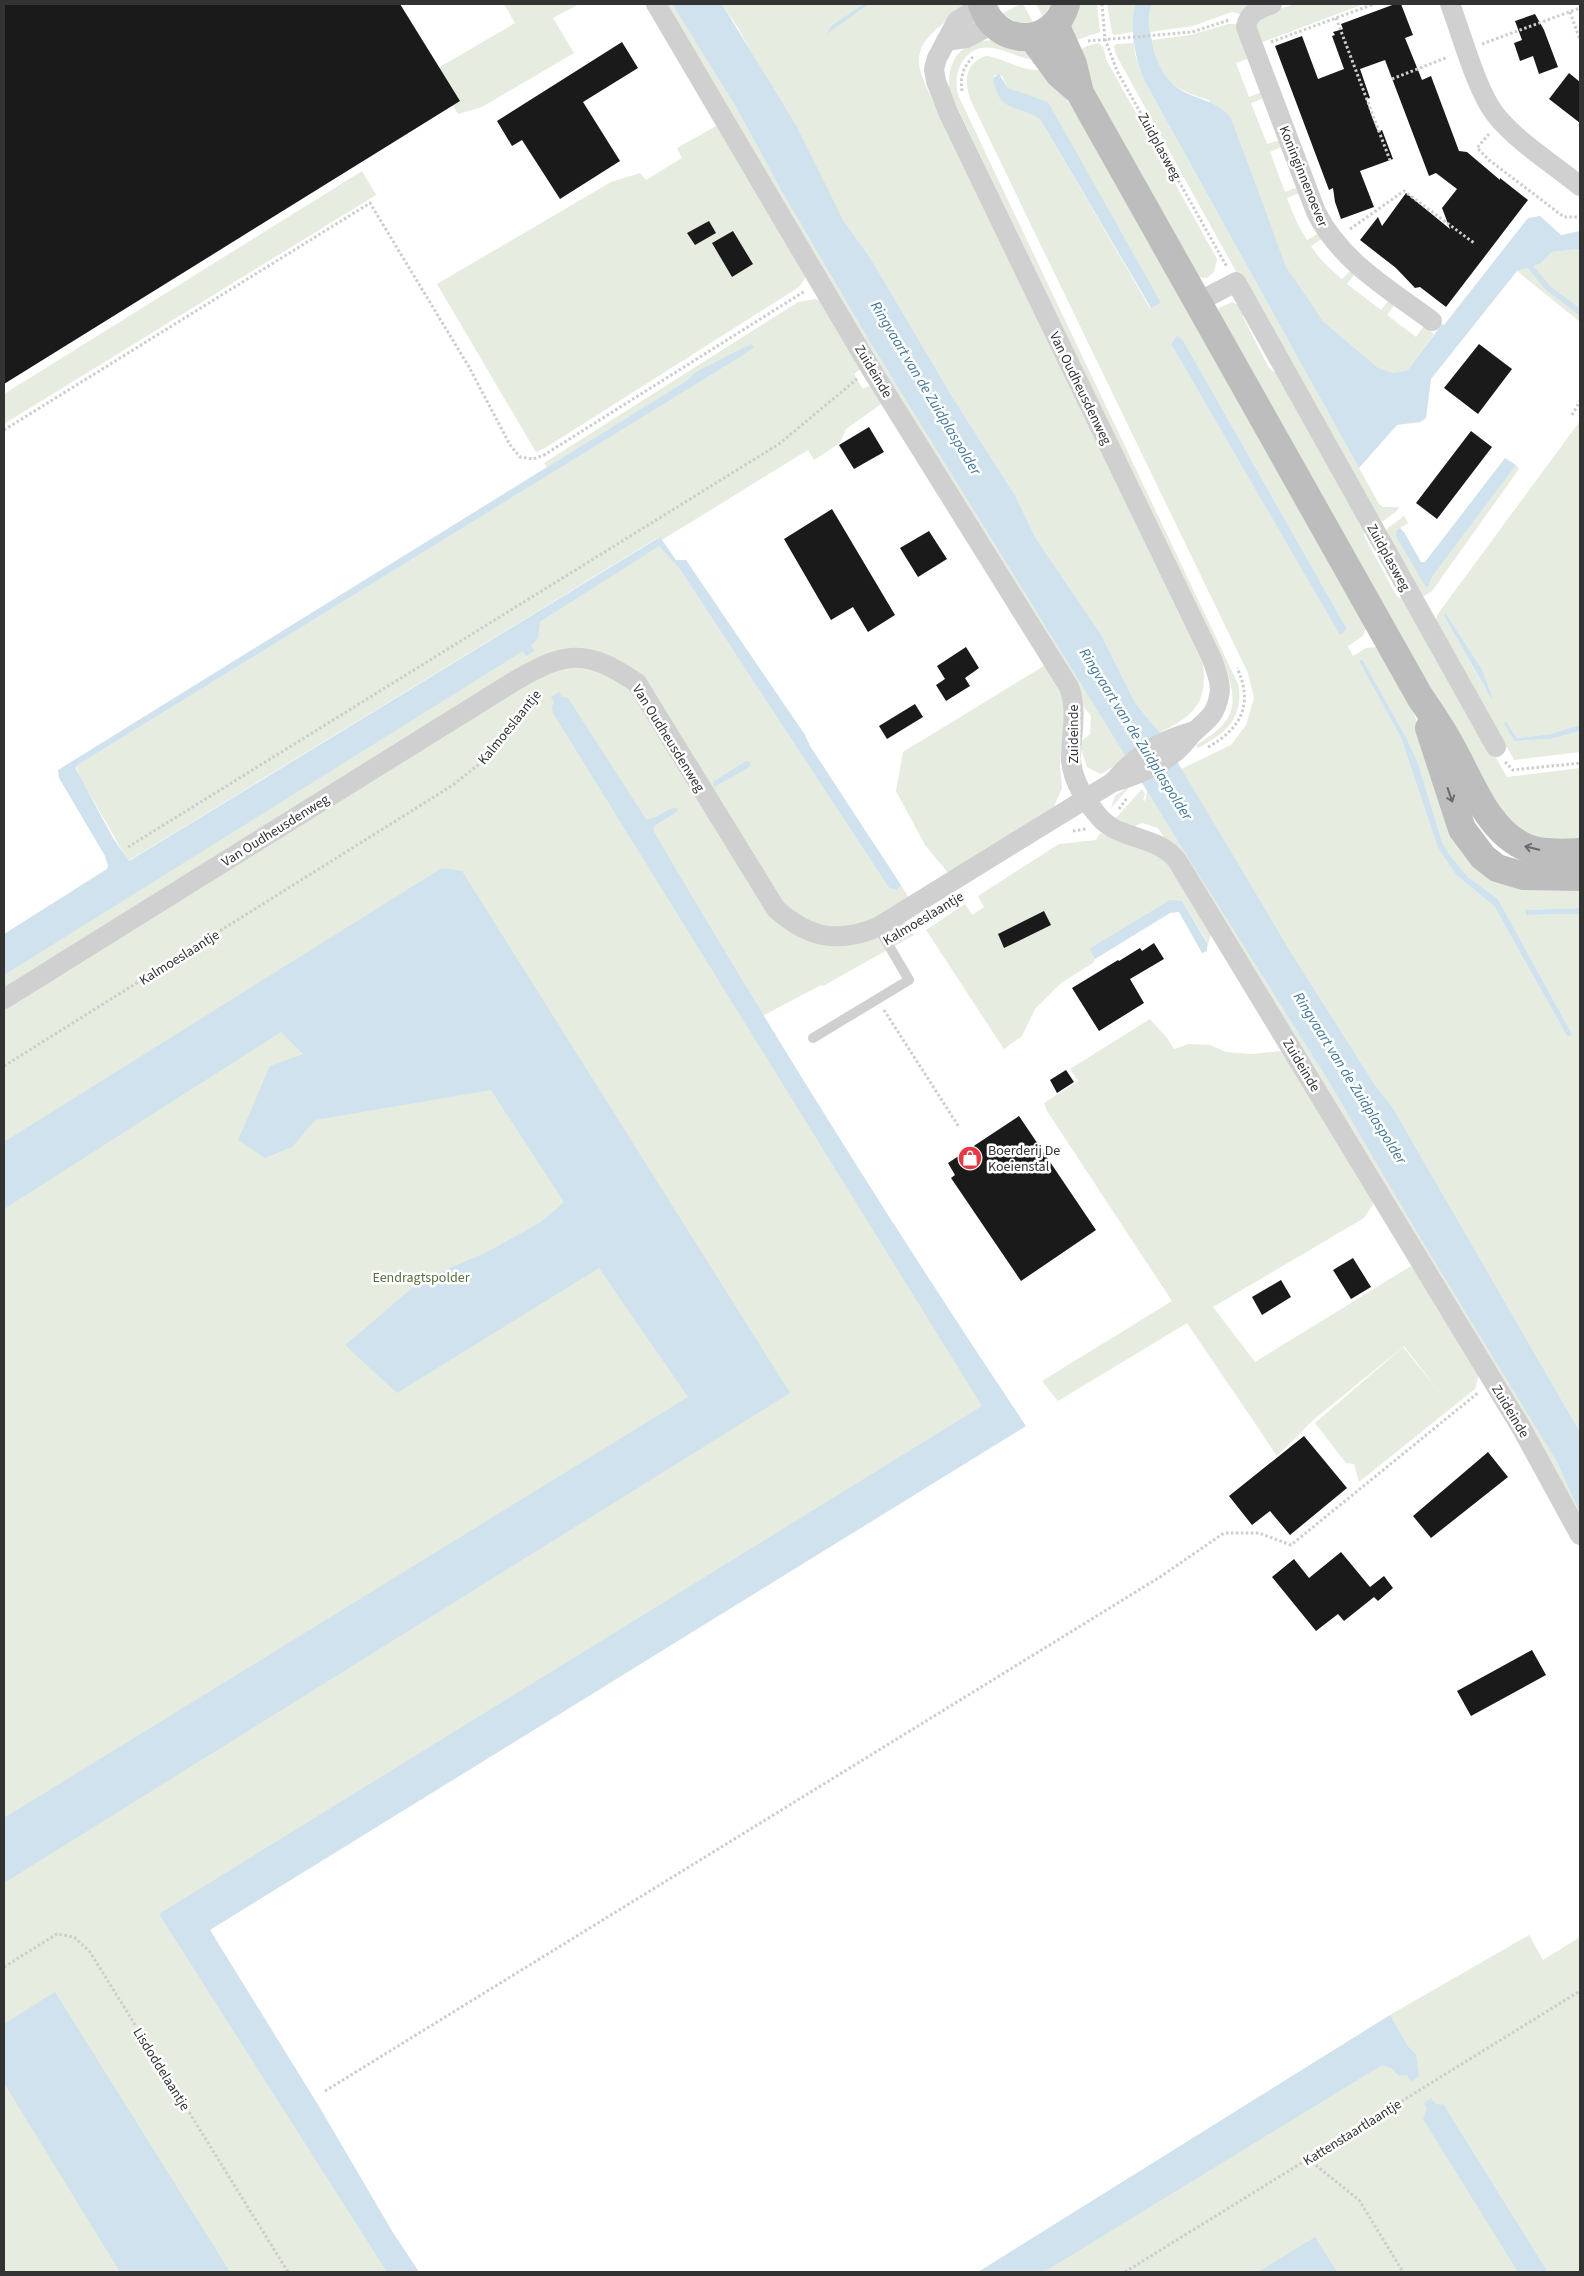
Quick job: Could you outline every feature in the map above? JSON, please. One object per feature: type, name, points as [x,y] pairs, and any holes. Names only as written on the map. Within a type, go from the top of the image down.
[{"type":"main road","points":[[985,11],[1011,35],[1051,22],[1073,64],[1080,92],[1420,697],[1450,743],[1498,828],[1528,848],[1580,852]]},
{"type":"main road","points":[[1420,697],[1434,749],[1462,829],[1483,857],[1498,868],[1524,876],[1580,877]]},
{"type":"street","name":"Zuideinde","points":[[656,4],[872,369],[1069,687],[1074,700],[1072,767],[1085,798],[1103,820],[1118,831],[1160,846],[1173,855],[1522,1429],[1580,1535]]},
{"type":"street","points":[[1248,18],[1254,11],[1272,4]]},
{"type":"street","points":[[1450,4],[1483,94],[1501,121],[1580,186]]},
{"type":"street","name":"Van Oudheusdenweg","points":[[4,999],[521,677],[549,662],[570,658],[587,658],[602,662],[637,683],[767,896],[782,915],[798,926],[832,937],[860,934],[878,927],[1085,798],[1113,782],[1131,778],[1171,746],[1204,725],[1212,715],[1220,694],[1219,681],[1212,659],[948,112],[936,81],[934,68],[941,48],[957,21],[985,11]]},
{"type":"street","name":"Koninginnenoever","points":[[1248,18],[1246,27],[1316,212],[1333,241],[1351,260],[1432,321]]},
{"type":"street","points":[[1198,302],[1236,282]]},
{"type":"street","name":"Zuidplasweg","points":[[1236,282],[1496,747]]},
{"type":"lane","points":[[813,1038],[909,980],[878,927]]},
{"type":"path","name":"Zuidplasweg","points":[[1102,4],[1106,39],[1117,71],[1236,282]]},
{"type":"path","points":[[1254,49],[1374,4]]},
{"type":"path","points":[[1570,12],[1580,40]]},
{"type":"path","points":[[1106,39],[1192,32],[1224,21],[1248,18]]},
{"type":"path","points":[[1336,18],[1391,163]]},
{"type":"path","points":[[1501,121],[1477,148],[1489,160],[1564,217],[1580,217]]},
{"type":"path","points":[[1333,241],[1404,191],[1474,243]]},
{"type":"path","points":[[4,430],[370,203],[469,367],[510,445],[520,456],[532,460],[544,455],[820,281]]},
{"type":"path","points":[[128,847],[779,444],[856,379],[872,369]]},
{"type":"path","points":[[1572,415],[1580,401]]},
{"type":"path","name":"Kalmoeslaantje","points":[[4,1066],[454,785],[486,758],[538,689]]},
{"type":"path","points":[[1496,747],[1508,767],[1513,770],[1580,763]]},
{"type":"path","points":[[1066,832],[1086,829],[1119,809],[1131,778]]},
{"type":"path","points":[[877,999],[960,1127]]},
{"type":"path","points":[[325,2091],[1160,1577],[1224,1533],[1259,1533],[1291,1545],[1493,1381]]},
{"type":"path","name":"Lisdoddelaantje","points":[[4,1967],[57,1934],[74,1937],[90,1952],[288,2272]]},
{"type":"path","name":"Kattenstaartlaantje","points":[[1124,2272],[1580,1991]]},
{"type":"path","points":[[1308,2159],[1359,2200],[1403,2272]]},
{"type":"green space","points":[[504,4],[579,4],[553,18],[574,53],[482,107],[458,114],[433,71],[515,23]]},
{"type":"green space","points":[[664,4],[672,4],[737,109],[781,190],[870,342],[1127,758],[1103,773],[1100,774],[1087,767],[1081,749],[1082,741],[1090,734],[1091,716],[1084,707],[1079,688],[812,255]]},
{"type":"green space","points":[[722,4],[863,4],[831,26],[828,33],[869,4],[966,4],[936,30],[923,45],[919,64],[921,73],[1203,664],[1203,690],[1200,699],[1196,707],[1181,720],[1160,733],[1136,704],[1102,636],[1035,537],[1016,497],[953,398],[871,259],[843,220],[738,28]]},
{"type":"green space","points":[[1023,4],[1033,22],[1018,23],[1002,14]]},
{"type":"green space","points":[[1036,4],[1052,4],[1043,16]]},
{"type":"green space","points":[[1075,4],[1097,4],[1100,32],[1071,42],[1068,37]]},
{"type":"green space","points":[[1107,4],[1135,4],[1133,32],[1114,35],[1112,33]]},
{"type":"green space","points":[[1152,4],[1250,4],[1240,14],[1232,12],[1193,26],[1150,32],[1147,16]]},
{"type":"green space","points":[[1295,4],[1364,4],[1260,43],[1256,27],[1257,23],[1272,12]]},
{"type":"green space","points":[[1228,24],[1238,24],[1250,58],[1236,63],[1249,97],[1262,92],[1264,98],[1251,103],[1267,144],[1280,140],[1283,146],[1270,152],[1285,192],[1298,187],[1300,193],[1287,198],[1297,223],[1307,240],[1319,233],[1322,239],[1311,246],[1314,251],[1342,279],[1351,270],[1355,274],[1347,284],[1381,310],[1389,300],[1395,304],[1387,315],[1416,337],[1424,326],[1434,334],[1408,370],[1393,373],[1377,367],[1323,321],[1304,296],[1286,267],[1209,100],[1177,87],[1163,73],[1158,64],[1152,40],[1190,35]]},
{"type":"green space","points":[[996,40],[1023,47],[1037,60],[990,48],[973,51],[962,62],[958,71],[958,95],[1239,686],[1238,708],[1235,717],[1217,737],[1198,748],[1196,745],[1219,729],[1230,713],[1232,693],[1225,666],[949,90],[951,68],[959,53],[974,43]]},
{"type":"green space","points":[[1098,43],[1103,47],[1107,61],[1217,259],[1214,272],[1207,278],[1195,277],[1112,129],[1075,53],[1087,46]]},
{"type":"green space","points":[[1134,43],[1135,55],[1144,80],[1379,504],[1383,507],[1399,507],[1396,512],[1383,521],[1377,520],[1366,506],[1116,55],[1114,46],[1116,44]]},
{"type":"green space","points":[[986,56],[994,57],[1032,70],[1047,68],[1094,142],[1367,625],[1363,636],[1348,646],[1353,656],[1366,648],[1377,647],[1409,701],[1463,846],[1580,888],[1580,908],[1525,910],[1526,915],[1580,914],[1580,1432],[1393,1108],[1375,1085],[1292,954],[1181,769],[1231,745],[1246,725],[1254,698],[1248,673],[971,101],[967,87],[968,74],[973,63]],"holes":[[[995,75],[1002,76],[1008,88],[1048,103],[1160,303],[1150,308],[1040,119],[993,78]],[[1177,335],[1183,340],[1347,629],[1340,634],[1171,344]],[[1363,660],[1407,739],[1418,763],[1442,842],[1449,854],[1468,877],[1498,899],[1572,1034],[1567,1036],[1494,906],[1456,875],[1438,848],[1401,738],[1360,663]]]},
{"type":"green space","points":[[718,125],[807,275],[799,287],[536,452],[437,284],[611,182],[640,173],[646,180],[682,158],[677,148]]},
{"type":"green space","points":[[362,171],[376,195],[4,424],[4,394]]},
{"type":"green space","points":[[1580,249],[1580,322],[1517,271],[1540,264],[1552,252]]},
{"type":"green space","points":[[815,299],[824,302],[863,367],[854,374],[863,389],[872,384],[884,402],[846,429],[840,443],[814,460],[808,450],[662,540],[659,537],[128,861],[80,777],[76,766],[734,361],[694,373],[686,381],[547,467],[544,463],[798,302]]},
{"type":"green space","points":[[1232,302],[1244,308],[1243,317],[1269,368],[1282,378],[1364,525],[1364,536],[1397,596],[1408,603],[1507,777],[1580,768],[1580,844],[1546,844],[1508,827],[1218,317],[1219,308]]},
{"type":"green space","points":[[1580,421],[1580,725],[1550,734],[1517,738],[1506,722],[1517,741],[1550,739],[1580,731],[1580,752],[1514,760],[1507,747],[1503,749],[1435,627],[1437,615]],"holes":[[[1445,612],[1481,668],[1486,690],[1444,616]]]},
{"type":"green space","points":[[1516,465],[1519,469],[1432,591],[1424,596],[1416,595],[1385,534],[1388,528],[1404,516],[1408,523],[1397,530],[1427,589],[1432,577]]},
{"type":"green space","name":"Eendragtspolder","points":[[659,545],[679,568],[889,888],[897,890],[901,885],[909,898],[894,907],[914,935],[823,986],[821,985],[755,1020],[1001,1411],[183,1920],[403,2272],[4,2272],[4,969]]},
{"type":"green space","points":[[1047,664],[1067,701],[1060,764],[1062,788],[1053,809],[949,874],[925,845],[896,791],[903,752]]},
{"type":"green space","points":[[1132,784],[1111,808],[1115,796]]},
{"type":"green space","points":[[1142,789],[1145,794],[1143,800],[1145,801],[1147,791],[1329,1082],[1557,1462],[1580,1513],[1580,1519],[1158,828],[1142,823],[1133,827],[1116,818]]},
{"type":"green space","points":[[1100,833],[1161,855],[1212,931],[1207,948],[1207,942],[1182,901],[1089,949],[1095,959],[1093,963],[1061,983],[1035,1009],[1022,1036],[1004,1049],[926,930],[965,904],[972,915],[984,907],[978,896],[1059,844],[1096,840]]},
{"type":"green space","points":[[1150,1019],[1174,1049],[1189,1044],[1210,1045],[1226,1052],[1251,1054],[1281,1051],[1359,1169],[1376,1200],[1364,1218],[1213,1307],[1255,1362],[1411,1266],[1427,1287],[1479,1374],[1475,1389],[1359,1482],[1354,1464],[1346,1463],[1315,1423],[1403,1347],[1441,1394],[1404,1346],[1312,1421],[1277,1456],[1187,1323],[1058,1401],[1042,1381],[1172,1301],[1047,1111],[1044,1103],[1078,1081],[1070,1069]]},
{"type":"green space","points":[[1529,1935],[1543,1960],[1580,1937],[1580,2272],[1548,2272],[1444,2105],[1534,2272],[1015,2272],[1393,2042],[1416,2054],[1408,2046],[1390,2015]]},
{"type":"water","name":"Ringvaart van de Zuidplaspolder","points":[[672,4],[722,4],[797,127],[843,220],[871,259],[953,398],[1016,497],[1035,537],[1102,636],[1136,704],[1160,733],[1292,954],[1375,1085],[1393,1108],[1580,1432],[1580,1513],[1557,1462],[1423,1242],[1329,1082],[870,342],[781,190],[737,109]]},
{"type":"water","points":[[863,4],[869,4],[827,34],[831,26]]},
{"type":"water","points":[[1135,4],[1152,4],[1149,22],[1154,50],[1164,74],[1169,80],[1183,91],[1217,106],[1231,118],[1286,267],[1323,321],[1377,367],[1393,373],[1408,370],[1442,324],[1444,325],[1528,218],[1540,216],[1561,235],[1580,231],[1580,249],[1552,252],[1540,264],[1517,271],[1431,379],[1426,418],[1420,422],[1397,425],[1359,468],[1144,80],[1134,42]]},
{"type":"water","points":[[999,74],[1008,88],[1048,102],[1161,303],[1151,308],[1040,119],[1010,106],[1000,97],[993,78]]},
{"type":"water","points":[[1177,335],[1183,340],[1347,629],[1340,635],[1171,344]]},
{"type":"water","points":[[751,344],[754,347],[734,361],[76,766],[76,769],[113,838],[129,861],[660,537],[676,560],[686,560],[805,735],[810,746],[901,885],[897,890],[889,888],[679,568],[659,546],[540,622],[538,638],[531,646],[535,651],[526,656],[523,651],[4,975],[4,934],[107,869],[108,866],[105,856],[59,778],[58,770],[686,381],[694,373]]},
{"type":"water","points":[[1505,458],[1516,465],[1432,577],[1427,589],[1396,536],[1397,530],[1400,528],[1404,532],[1421,562],[1425,562]]},
{"type":"water","points":[[1445,612],[1481,668],[1492,696],[1491,698],[1444,616]]},
{"type":"water","points":[[1363,660],[1407,739],[1418,763],[1442,842],[1449,854],[1468,877],[1498,899],[1572,1034],[1570,1036],[1567,1036],[1494,906],[1456,875],[1438,848],[1401,738],[1359,661]]},
{"type":"water","points":[[559,692],[562,697],[568,698],[646,819],[655,818],[670,809],[678,809],[675,813],[654,826],[653,830],[835,1131],[929,1279],[1026,1426],[210,1930],[320,2108],[392,2231],[419,2272],[387,2272],[159,1914],[982,1406],[553,713],[552,706],[554,703],[551,697]]},
{"type":"water","points":[[1506,722],[1517,738],[1550,734],[1580,725],[1580,731],[1550,739],[1517,741],[1514,740],[1504,723]]},
{"type":"water","points":[[746,761],[749,761],[751,764],[748,768],[714,787],[713,782]]},
{"type":"water","points":[[442,868],[462,871],[790,1393],[4,1883],[4,1818],[688,1397],[599,1268],[397,1393],[345,1345],[422,1280],[485,1253],[541,1222],[564,1202],[491,1090],[315,1120],[292,1147],[265,1158],[238,1140],[270,1066],[303,1054],[281,1032],[4,1209],[4,1142]]},
{"type":"water","points":[[1170,900],[1182,901],[1207,943],[1207,951],[1202,953],[1179,912],[1170,913],[1095,959],[1089,949]]},
{"type":"water","points":[[1580,908],[1580,914],[1526,915],[1525,910]]},
{"type":"water","points":[[55,1992],[230,2272],[120,2272],[4,2083],[4,2024]]},
{"type":"water","points":[[1390,2015],[1408,2046],[1416,2054],[1419,2076],[1411,2082],[1407,2075],[1399,2076],[1391,2068],[1382,2065],[1044,2272],[978,2272]]},
{"type":"water","points":[[1431,2098],[1436,2104],[1444,2105],[1548,2272],[1518,2272],[1423,2119],[1427,2108],[1424,2103]]},
{"type":"water","points":[[1315,2237],[1337,2272],[1258,2272]]},
{"type":"building","points":[[4,4],[400,4],[460,101],[4,384]]},
{"type":"building","points":[[1395,4],[1401,4],[1413,35],[1405,38],[1422,80],[1431,76],[1459,151],[1467,152],[1500,180],[1500,178],[1528,200],[1446,307],[1420,287],[1415,288],[1396,268],[1360,240],[1378,217],[1382,226],[1406,193],[1450,229],[1442,208],[1457,189],[1436,173],[1429,176],[1385,60],[1360,69],[1370,98],[1366,99],[1372,117],[1378,132],[1382,130],[1393,159],[1360,171],[1374,207],[1341,219],[1335,202],[1333,188],[1329,190],[1275,46],[1302,36],[1318,79],[1344,69],[1332,36],[1335,35],[1333,32],[1343,29],[1341,24]]},
{"type":"building","points":[[1535,14],[1544,30],[1558,67],[1539,74],[1533,56],[1520,61],[1514,43],[1522,40],[1515,21]]},
{"type":"building","points":[[622,42],[638,68],[583,102],[620,161],[560,199],[522,140],[512,146],[497,121]]},
{"type":"building","points":[[1569,73],[1580,82],[1580,123],[1549,99]]},
{"type":"building","points":[[709,221],[716,233],[695,245],[687,233]]},
{"type":"building","points":[[733,231],[753,264],[732,277],[712,243]]},
{"type":"building","points":[[1479,344],[1512,369],[1478,414],[1444,388]]},
{"type":"building","points":[[869,427],[884,452],[854,469],[839,445]]},
{"type":"building","points":[[1471,431],[1492,447],[1437,519],[1416,503]]},
{"type":"building","points":[[832,509],[895,615],[868,632],[853,607],[831,620],[784,539]]},
{"type":"building","points":[[929,531],[947,559],[918,577],[900,548]]},
{"type":"building","points":[[966,647],[979,668],[965,678],[970,686],[946,701],[936,685],[945,679],[937,666]]},
{"type":"building","points":[[915,704],[923,717],[887,739],[879,726]]},
{"type":"building","points":[[1044,911],[1051,925],[1004,948],[998,934]]},
{"type":"building","points":[[1154,943],[1164,959],[1130,979],[1144,1003],[1099,1031],[1072,988],[1118,960],[1140,948],[1142,951]]},
{"type":"building","points":[[1066,1070],[1074,1082],[1057,1093],[1050,1080]]},
{"type":"building","points":[[1019,1116],[1096,1230],[1021,1281],[951,1178],[955,1175],[948,1163]]},
{"type":"building","points":[[1353,1258],[1371,1287],[1351,1299],[1333,1270]]},
{"type":"building","points":[[1281,1280],[1291,1297],[1262,1315],[1252,1297]]},
{"type":"building","points":[[1304,1436],[1347,1488],[1290,1535],[1270,1511],[1252,1525],[1229,1496]]},
{"type":"building","points":[[1488,1452],[1508,1477],[1431,1538],[1413,1516]]},
{"type":"building","points":[[1341,1552],[1370,1587],[1384,1576],[1393,1588],[1378,1601],[1374,1597],[1344,1621],[1338,1614],[1316,1631],[1272,1577],[1294,1559],[1309,1578]]},
{"type":"building","points":[[1532,1650],[1546,1675],[1471,1716],[1457,1691]]},
{"type":"waterway","points":[[1528,260],[1528,264],[1549,289],[1580,312]]},
{"type":"place","name":"Boerderij De Koeienstal","points":[[970,1158]]}]
